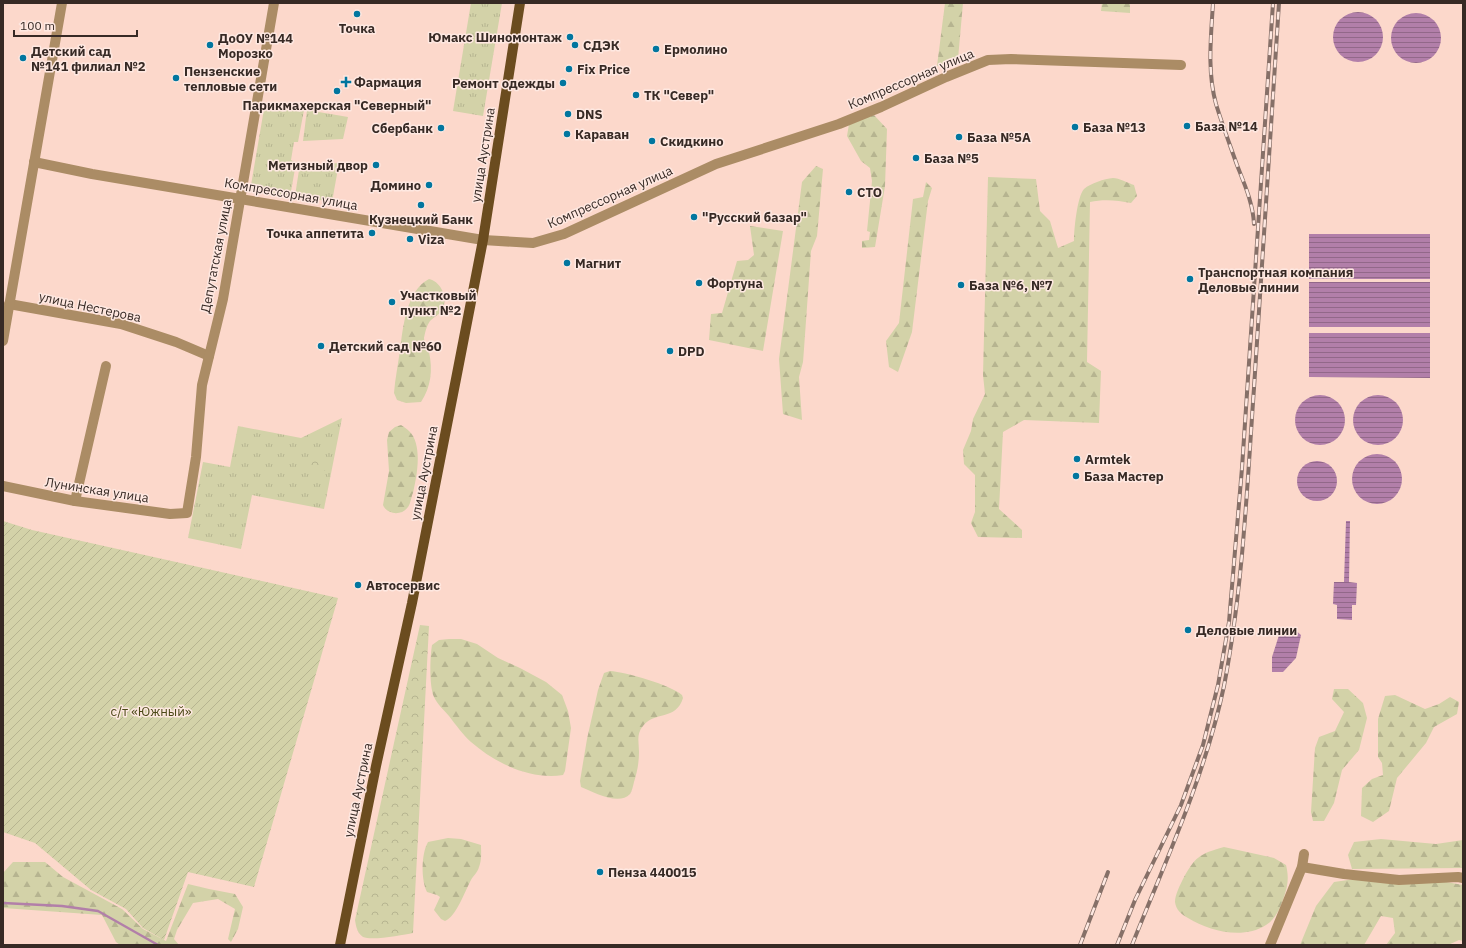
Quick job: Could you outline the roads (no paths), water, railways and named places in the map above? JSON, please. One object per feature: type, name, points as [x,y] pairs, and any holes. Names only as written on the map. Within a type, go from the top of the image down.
[{"type":"main road","name":"улица Аустрина","points":[[340,945],[427,529],[483,240],[520,3]]},
{"type":"street","points":[[3,340],[62,3]]},
{"type":"street","name":"Депутатская улица","points":[[187,513],[196,457],[202,385],[222,299],[274,3]]},
{"type":"street","name":"Компрессорная улица","points":[[34,162],[92,174],[483,240],[533,243],[564,234],[716,164],[839,124],[988,60],[1011,59],[1181,65]]},
{"type":"street","name":"улица Нестерова","points":[[9,304],[120,324],[176,342],[209,356]]},
{"type":"street","points":[[75,501],[106,366]]},
{"type":"street","name":"Лунинская улица","points":[[3,486],[75,501],[170,514],[187,513]]},
{"type":"street","points":[[1270,945],[1302,867],[1304,854]]},
{"type":"street","points":[[1302,867],[1344,874],[1399,880],[1463,878]]},
{"type":"waterway","points":[[3,903],[62,906],[98,911],[158,945]]},
{"type":"railway","points":[[1213,3],[1210,54],[1213,92],[1221,119],[1248,193],[1254,224]]},
{"type":"railway","points":[[1117,945],[1135,900],[1181,805],[1203,745],[1218,685],[1229,622],[1242,468],[1273,3]]},
{"type":"railway","points":[[1132,945],[1196,785],[1216,719],[1224,686],[1236,612],[1246,500],[1279,3]]},
{"type":"railway","points":[[1080,945],[1108,872]]},
{"type":"place","name":"Точка","points":[[357,14]]},
{"type":"place","name":"Юмакс Шиномонтаж","points":[[570,37]]},
{"type":"place","name":"ДоОУ №144 Морозко","points":[[210,45]]},
{"type":"place","name":"СДЭК","points":[[575,45]]},
{"type":"place","name":"Ермолино","points":[[656,49]]},
{"type":"place","name":"Детский сад №141 филиал №2","points":[[23,58]]},
{"type":"place","name":"Fix Price","points":[[569,69]]},
{"type":"place","name":"Пензенские тепловые сети","points":[[176,78]]},
{"type":"place","name":"Фармация","points":[[346,82]]},
{"type":"place","name":"Ремонт одежды","points":[[563,83]]},
{"type":"place","name":"Парикмахерская \"Северный\"","points":[[337,91]]},
{"type":"place","name":"ТК \"Север\"","points":[[636,95]]},
{"type":"place","name":"DNS","points":[[568,114]]},
{"type":"place","name":"База №14","points":[[1187,126]]},
{"type":"place","name":"База №13","points":[[1075,127]]},
{"type":"place","name":"Сбербанк","points":[[441,128]]},
{"type":"place","name":"Караван","points":[[567,134]]},
{"type":"place","name":"База №5А","points":[[959,137]]},
{"type":"place","name":"Скидкино","points":[[652,141]]},
{"type":"place","name":"База №5","points":[[916,158]]},
{"type":"place","name":"Метизный двор","points":[[376,165]]},
{"type":"place","name":"Домино","points":[[429,185]]},
{"type":"place","name":"СТО","points":[[849,192]]},
{"type":"place","name":"Кузнецкий Банк","points":[[421,205]]},
{"type":"place","name":"\"Русский базар\"","points":[[694,217]]},
{"type":"place","name":"Точка аппетита","points":[[372,233]]},
{"type":"place","name":"Viza","points":[[410,239]]},
{"type":"place","name":"Магнит","points":[[567,263]]},
{"type":"place","name":"Транспортная компания Деловые линии","points":[[1190,279]]},
{"type":"place","name":"Фортуна","points":[[699,283]]},
{"type":"place","name":"База №6, №7","points":[[961,285]]},
{"type":"place","name":"Участковый пункт №2","points":[[392,302]]},
{"type":"place","name":"Детский сад №60","points":[[321,346]]},
{"type":"place","name":"DPD","points":[[670,351]]},
{"type":"place","name":"Armtek","points":[[1077,459]]},
{"type":"place","name":"База Мастер","points":[[1076,476]]},
{"type":"place","name":"Автосервис","points":[[358,585]]},
{"type":"place","name":"Деловые линии","points":[[1188,630]]},
{"type":"place","name":"Пенза 440015","points":[[600,872]]},
{"type":"park label","name":"с/т «Южный»","points":[[151,711]]}]
